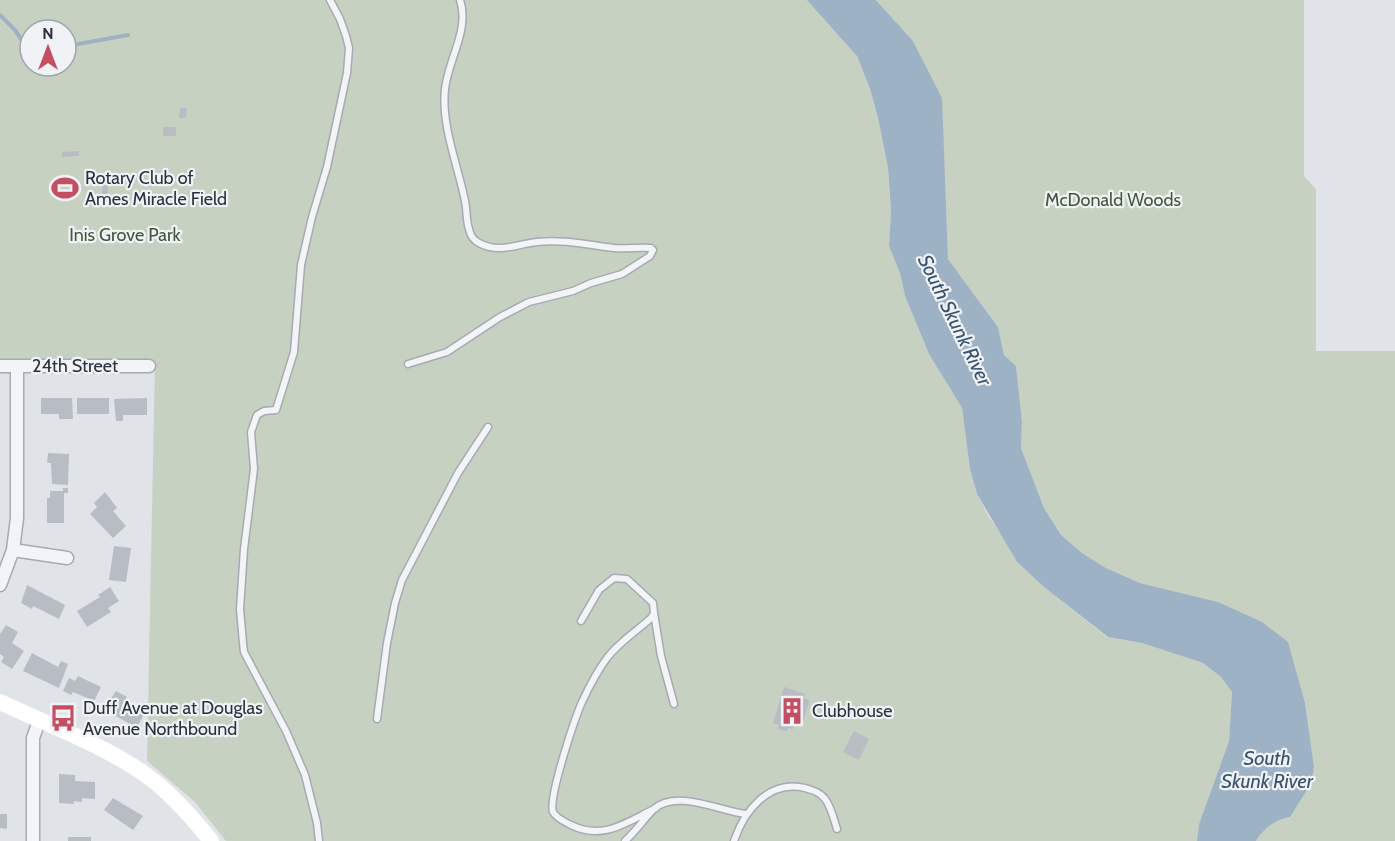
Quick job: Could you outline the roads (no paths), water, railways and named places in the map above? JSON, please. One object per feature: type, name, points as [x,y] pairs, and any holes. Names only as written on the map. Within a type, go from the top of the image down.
[{"type":"main road","points":[[0,702],[108,753],[146,776],[172,797],[211,841]]},
{"type":"street","name":"24th Street","points":[[0,366],[149,366]]},
{"type":"street","points":[[0,585],[13,550],[17,494],[17,366]]},
{"type":"street","points":[[13,550],[68,558]]},
{"type":"street","points":[[33,841],[33,738],[39,721]]},
{"type":"lane","points":[[319,841],[317,823],[304,775],[286,731],[244,652],[240,609],[245,530],[254,469],[251,432],[253,422],[257,415],[264,411],[276,410],[294,352],[301,265],[345,90],[349,48],[340,19],[330,0]]},
{"type":"lane","points":[[408,364],[447,352],[500,317],[529,302],[573,291],[622,274],[650,256],[653,250],[560,241],[536,242],[508,249],[480,244],[475,240],[468,227],[465,201],[444,104],[446,81],[462,26],[463,11],[460,0]]},
{"type":"lane","points":[[377,719],[394,603],[402,580],[458,473],[488,427]]},
{"type":"lane","points":[[581,621],[599,590],[614,578],[627,579],[653,603],[661,656],[674,704]]},
{"type":"lane","points":[[654,613],[611,654],[584,699],[566,749],[552,802],[553,812],[582,831],[592,832],[616,828],[664,803],[690,801],[746,814]]},
{"type":"lane","points":[[734,841],[746,814],[756,802],[769,793],[801,787],[816,791],[826,799],[837,829]]},
{"type":"lane","points":[[626,841],[656,808]]},
{"type":"water","name":"South Skunk River","points":[[807,0],[876,0],[913,41],[942,98],[948,259],[998,327],[1004,355],[1016,366],[1022,421],[1021,448],[1044,508],[1061,535],[1082,553],[1106,568],[1140,583],[1218,602],[1262,622],[1288,642],[1305,703],[1314,767],[1311,784],[1290,817],[1270,825],[1256,841],[1197,841],[1199,824],[1229,741],[1232,692],[1221,677],[1203,663],[1142,643],[1108,637],[1044,587],[1017,562],[977,494],[970,469],[962,408],[929,354],[905,296],[900,273],[889,246],[891,211],[888,168],[870,89],[857,56]]},
{"type":"waterway","points":[[0,15],[18,34]]},
{"type":"waterway","points":[[78,44],[128,35]]},
{"type":"place","name":"Rotary Club of Ames Miracle Field","points":[[65,188]]},
{"type":"place","name":"Clubhouse","points":[[792,711]]},
{"type":"place","name":"Duff Avenue at Douglas Avenue Northbound","points":[[63,718]]},
{"type":"park label","name":"McDonald Woods","points":[[1113,200]]},
{"type":"park label","name":"Inis Grove Park","points":[[125,235]]}]
